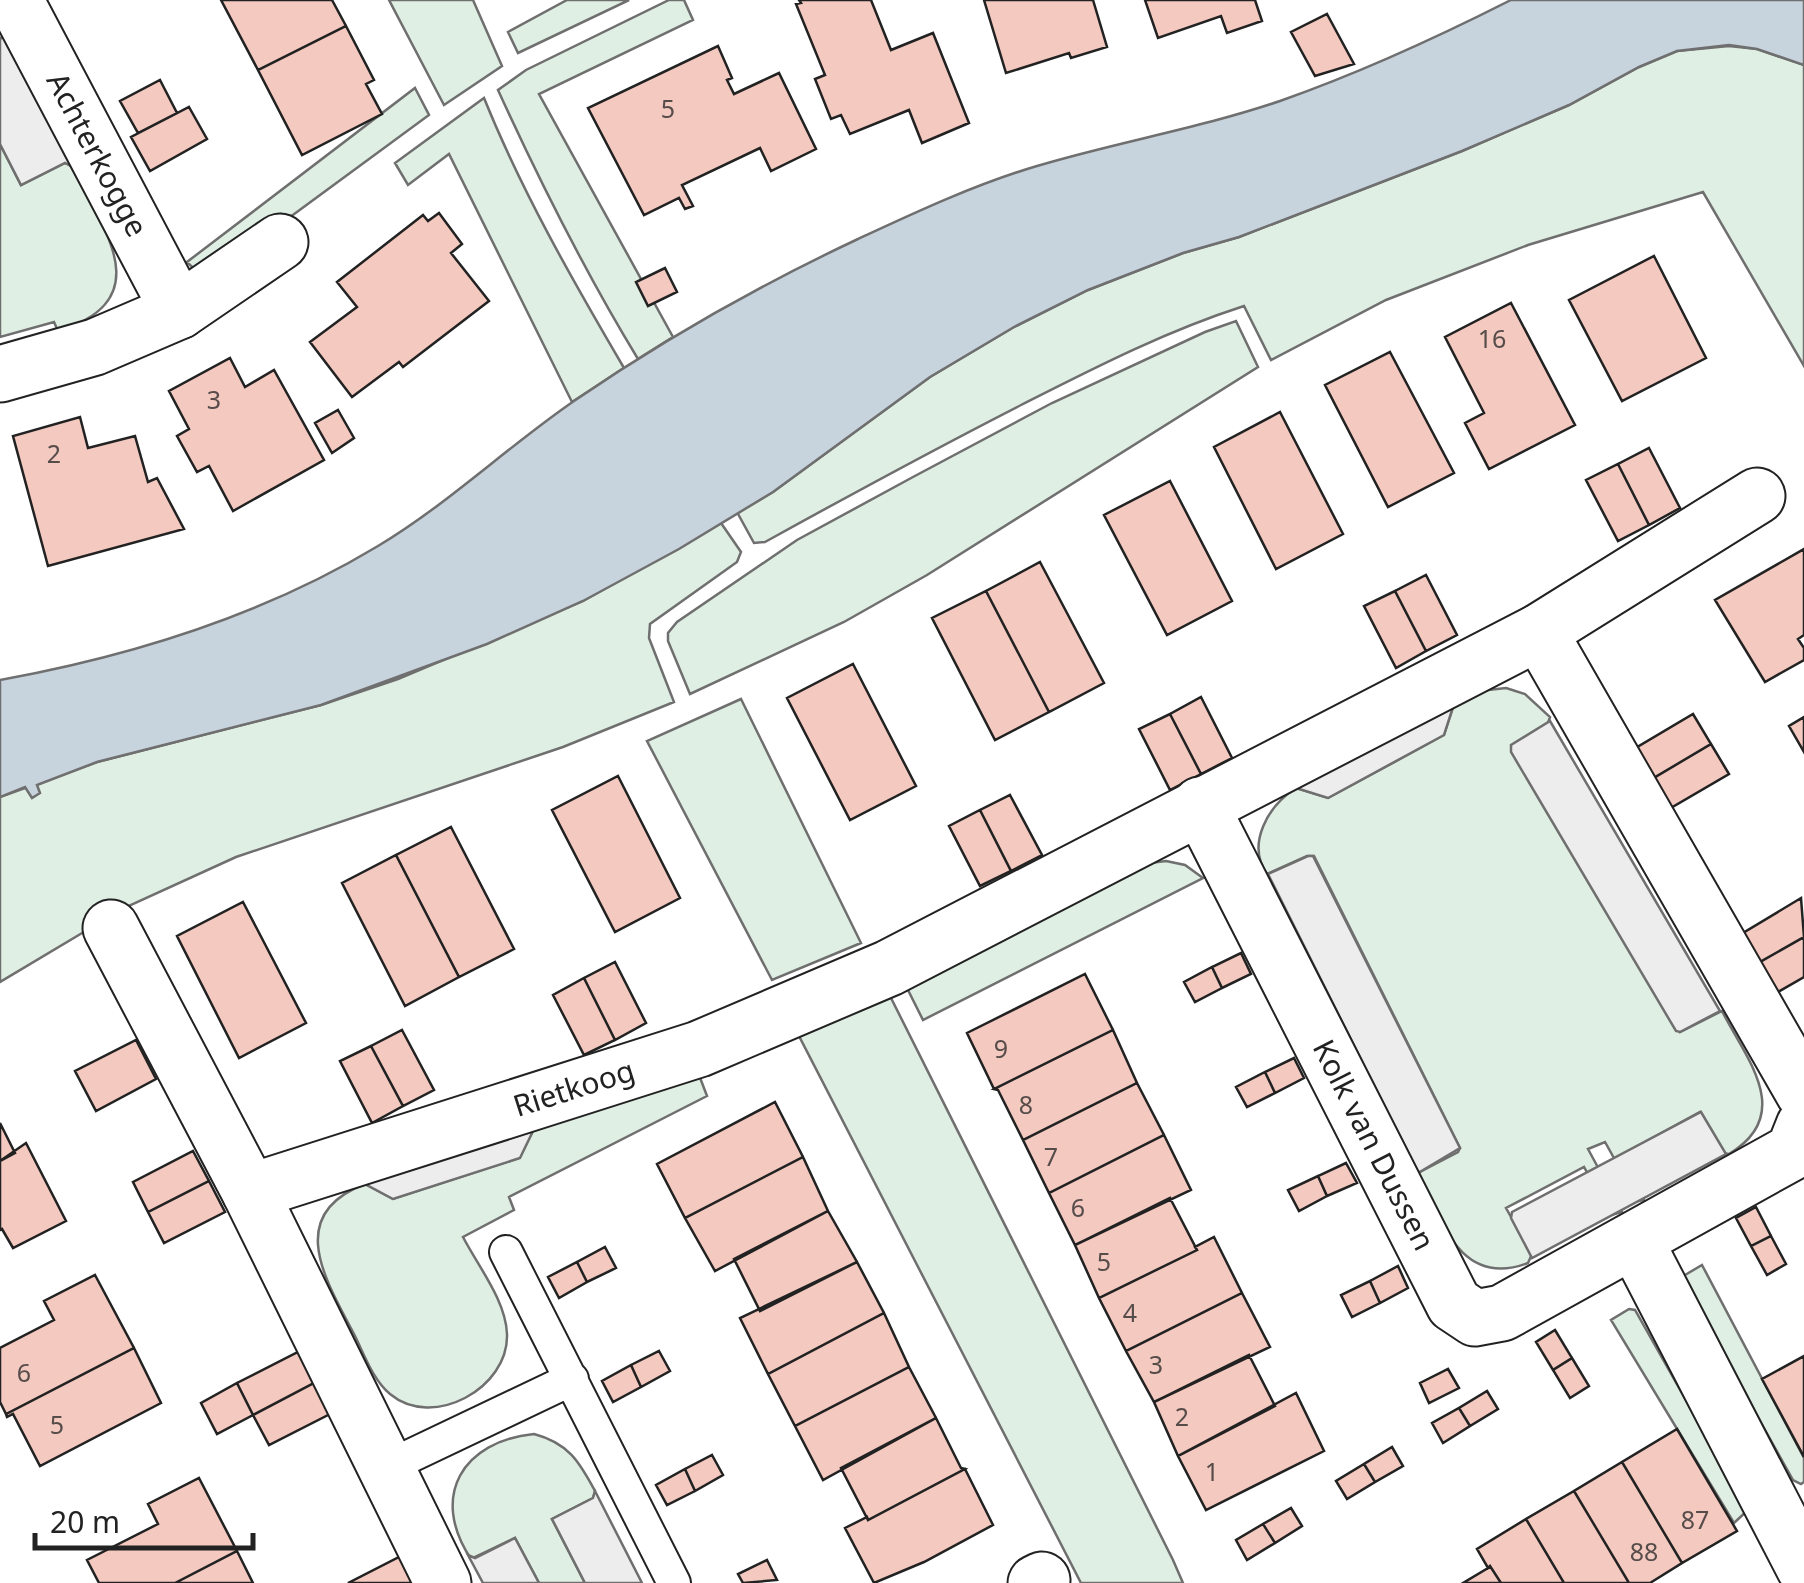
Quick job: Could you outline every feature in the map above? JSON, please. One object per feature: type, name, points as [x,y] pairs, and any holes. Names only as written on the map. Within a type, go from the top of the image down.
[{"type":"street","name":"Achterkogge","points":[[14,0],[179,310]]},
{"type":"street","points":[[0,374],[95,347],[179,310],[280,242]]},
{"type":"street","points":[[1200,806],[1539,632],[1756,496]]},
{"type":"street","points":[[1539,632],[1804,1093]]},
{"type":"street","name":"Rietkoog","points":[[250,1192],[698,1049],[888,968],[1200,806]]},
{"type":"street","name":"Kolk van Dussen","points":[[1200,806],[1454,1304],[1475,1318],[1502,1314],[1794,1150],[1804,1126]]},
{"type":"street","points":[[111,928],[250,1192],[442,1583]]},
{"type":"street","points":[[1635,1241],[1804,1567]]},
{"type":"lane","points":[[506,1252],[674,1583]]},
{"type":"lane","points":[[384,1468],[572,1379]]},
{"type":"green space","points":[[389,0],[473,0],[502,66],[444,105]]},
{"type":"green space","points":[[567,0],[629,0],[518,53],[508,32]]},
{"type":"green space","points":[[669,0],[684,0],[693,20],[539,94],[673,337],[638,359],[564,226],[498,90],[526,70]]},
{"type":"green space","points":[[1729,46],[1757,49],[1804,65],[1804,366],[1703,192],[1528,245],[1386,300],[1271,360],[1244,306],[1215,316],[1048,391],[765,542],[754,543],[737,512],[773,492],[930,377],[1014,327],[1088,290],[1462,151],[1569,105],[1677,51]]},
{"type":"green space","points":[[415,88],[429,115],[286,220],[281,214],[226,257],[193,268],[187,262]]},
{"type":"green space","points":[[484,98],[532,202],[624,368],[572,402],[449,154],[408,185],[395,163]]},
{"type":"green space","points":[[0,144],[21,185],[65,163],[71,166],[97,214],[115,260],[116,282],[108,301],[89,318],[58,331],[54,322],[0,337]]},
{"type":"green space","points":[[1236,321],[1258,367],[927,575],[844,622],[690,694],[668,633],[677,622],[797,540],[1052,403]]},
{"type":"green space","points":[[721,523],[741,552],[737,562],[650,624],[649,638],[674,702],[563,747],[236,857],[124,908],[0,982],[0,797],[97,762],[321,705],[398,679],[583,601]]},
{"type":"green space","points":[[1506,688],[1525,694],[1550,717],[1548,723],[1680,1032],[1722,1011],[1752,1066],[1762,1103],[1759,1121],[1749,1138],[1729,1154],[1723,1153],[1700,1112],[1625,1153],[1644,1200],[1638,1201],[1605,1142],[1588,1149],[1622,1212],[1611,1215],[1584,1167],[1506,1208],[1532,1254],[1528,1263],[1505,1269],[1485,1267],[1469,1258],[1435,1211],[1418,1173],[1460,1148],[1314,856],[1267,874],[1259,850],[1269,815],[1296,788],[1328,798],[1444,735],[1454,704],[1479,691]]},
{"type":"green space","points":[[741,699],[861,943],[772,980],[647,741]]},
{"type":"green space","points":[[1150,863],[1185,865],[1203,878],[923,1020],[906,986]]},
{"type":"green space","points":[[889,994],[1183,1583],[1081,1583],[798,1034]]},
{"type":"green space","points":[[699,1075],[707,1096],[509,1197],[514,1210],[463,1237],[497,1296],[507,1334],[496,1371],[482,1386],[465,1398],[427,1407],[407,1404],[390,1394],[369,1366],[324,1272],[318,1231],[325,1213],[340,1197],[365,1184],[393,1199],[519,1158],[533,1131]]},
{"type":"green space","points":[[1702,1265],[1804,1458],[1801,1484],[1793,1480],[1682,1282],[1685,1275]]},
{"type":"green space","points":[[1629,1309],[1635,1310],[1748,1510],[1734,1523],[1611,1320]]},
{"type":"green space","points":[[534,1434],[556,1442],[571,1455],[595,1491],[593,1498],[552,1519],[585,1583],[539,1583],[515,1538],[471,1559],[459,1536],[453,1514],[460,1476],[488,1448]]},
{"type":"shaded area","points":[[1511,0],[1804,0],[1804,65],[1757,49],[1729,45],[1677,51],[1569,105],[1462,151],[1088,290],[1014,327],[930,377],[773,492],[679,549],[583,601],[487,644],[321,705],[97,762],[37,785],[40,793],[32,798],[25,787],[0,797],[0,680],[147,646],[242,613],[334,571],[404,530],[549,419],[642,356],[785,275],[902,219],[1014,173],[1280,101],[1397,54]]},
{"type":"shaded area","points":[[3,34],[71,166],[65,163],[21,185],[0,144]]},
{"type":"shaded area","points":[[1454,704],[1444,735],[1328,798],[1296,788]]},
{"type":"shaded area","points":[[1550,721],[1720,1011],[1680,1032],[1511,752],[1511,745]]},
{"type":"shaded area","points":[[1313,856],[1460,1148],[1418,1173],[1268,874]]},
{"type":"shaded area","points":[[1701,1112],[1726,1154],[1532,1258],[1511,1218],[1512,1212]]},
{"type":"shaded area","points":[[533,1131],[520,1158],[393,1199],[365,1184]]},
{"type":"shaded area","points":[[595,1491],[642,1583],[585,1583],[552,1519],[593,1498]]},
{"type":"shaded area","points":[[515,1538],[539,1583],[483,1583],[468,1555],[475,1558]]},
{"type":"building","points":[[221,0],[332,0],[346,26],[258,70]]},
{"type":"building","points":[[799,0],[871,0],[891,50],[933,33],[969,123],[922,143],[909,110],[850,134],[841,115],[831,119],[815,79],[825,75],[796,4],[801,3]]},
{"type":"building","points":[[984,0],[1093,0],[1107,47],[1071,58],[1069,53],[1006,73]]},
{"type":"building","points":[[1145,0],[1255,0],[1262,21],[1227,33],[1221,16],[1158,38]]},
{"type":"building","points":[[1327,14],[1354,64],[1315,76],[1291,32]]},
{"type":"building","points":[[346,26],[374,80],[366,84],[382,114],[302,155],[258,70]]},
{"type":"building","points":[[718,46],[732,78],[727,80],[734,94],[779,73],[816,149],[771,171],[760,148],[682,185],[693,206],[685,209],[679,198],[644,215],[588,108]]},
{"type":"building","points":[[160,80],[177,113],[138,133],[120,101]]},
{"type":"building","points":[[189,107],[207,139],[150,171],[131,137]]},
{"type":"building","points":[[439,213],[462,244],[451,253],[489,301],[403,367],[399,362],[352,397],[310,342],[357,307],[337,282],[423,215],[428,221]]},
{"type":"building","points":[[1654,256],[1706,358],[1622,401],[1569,300]]},
{"type":"building","points":[[665,268],[677,292],[648,306],[636,282]]},
{"type":"building","points":[[1511,303],[1575,425],[1489,469],[1465,423],[1484,413],[1445,337]]},
{"type":"building","points":[[1390,352],[1454,473],[1388,507],[1325,385]]},
{"type":"building","points":[[230,358],[245,387],[274,370],[324,460],[233,511],[209,466],[197,472],[177,436],[189,429],[169,391]]},
{"type":"building","points":[[338,410],[354,438],[332,453],[315,423]]},
{"type":"building","points":[[1280,412],[1343,534],[1276,569],[1214,447]]},
{"type":"building","points":[[80,417],[88,448],[135,436],[148,482],[157,478],[184,529],[48,566],[13,436]]},
{"type":"building","points":[[1649,448],[1680,508],[1649,525],[1618,464]]},
{"type":"building","points":[[1618,464],[1649,525],[1618,541],[1586,480]]},
{"type":"building","points":[[1170,481],[1232,601],[1167,635],[1104,515]]},
{"type":"building","points":[[1804,549],[1804,635],[1798,639],[1804,648],[1804,660],[1765,682],[1715,600]]},
{"type":"building","points":[[1040,562],[1104,683],[1049,712],[986,591]]},
{"type":"building","points":[[1426,575],[1457,635],[1426,651],[1395,591]]},
{"type":"building","points":[[986,591],[1049,712],[995,740],[932,618]]},
{"type":"building","points":[[1395,591],[1426,651],[1396,668],[1364,606]]},
{"type":"building","points":[[853,664],[916,786],[850,820],[787,698]]},
{"type":"building","points":[[1201,697],[1232,758],[1201,774],[1170,714]]},
{"type":"building","points":[[1170,714],[1201,774],[1170,790],[1139,729]]},
{"type":"building","points":[[1693,714],[1711,744],[1652,779],[1634,749]]},
{"type":"building","points":[[1804,717],[1804,752],[1789,726]]},
{"type":"building","points":[[1711,744],[1729,774],[1669,809],[1652,779]]},
{"type":"building","points":[[618,776],[680,898],[615,932],[552,810]]},
{"type":"building","points":[[1010,795],[1042,855],[1011,871],[980,810]]},
{"type":"building","points":[[980,810],[1011,871],[980,886],[949,826]]},
{"type":"building","points":[[451,827],[514,949],[459,977],[396,855]]},
{"type":"building","points":[[396,855],[459,977],[405,1006],[342,883]]},
{"type":"building","points":[[1801,898],[1804,937],[1760,962],[1743,933]]},
{"type":"building","points":[[243,902],[306,1023],[239,1058],[177,936]]},
{"type":"building","points":[[1804,937],[1804,977],[1778,992],[1760,962]]},
{"type":"building","points":[[1241,953],[1251,974],[1222,988],[1212,967]]},
{"type":"building","points":[[615,962],[646,1023],[615,1040],[584,978]]},
{"type":"building","points":[[1212,967],[1222,988],[1195,1002],[1184,982]]},
{"type":"building","points":[[1085,974],[1113,1030],[994,1089],[967,1033]]},
{"type":"building","points":[[584,978],[615,1040],[584,1055],[553,995]]},
{"type":"building","points":[[402,1030],[434,1090],[403,1106],[371,1046]]},
{"type":"building","points":[[1113,1030],[1137,1083],[1023,1140],[994,1089]]},
{"type":"building","points":[[136,1040],[156,1079],[96,1111],[75,1071]]},
{"type":"building","points":[[371,1046],[403,1106],[372,1123],[340,1061]]},
{"type":"building","points":[[1294,1058],[1304,1078],[1275,1093],[1265,1072]]},
{"type":"building","points":[[1265,1072],[1275,1093],[1247,1107],[1236,1087]]},
{"type":"building","points":[[1137,1083],[1164,1135],[1049,1193],[1023,1140]]},
{"type":"building","points":[[775,1102],[803,1157],[685,1218],[657,1164]]},
{"type":"building","points":[[0,1123],[15,1153],[0,1161]]},
{"type":"building","points":[[1164,1135],[1191,1190],[1075,1245],[1049,1193]]},
{"type":"building","points":[[26,1143],[66,1221],[13,1248],[0,1230],[0,1161]]},
{"type":"building","points":[[193,1151],[209,1181],[148,1212],[133,1182]]},
{"type":"building","points":[[803,1157],[828,1211],[715,1271],[685,1218]]},
{"type":"building","points":[[1346,1163],[1357,1183],[1327,1196],[1318,1176]]},
{"type":"building","points":[[1318,1176],[1327,1196],[1299,1211],[1288,1190]]},
{"type":"building","points":[[209,1181],[225,1212],[164,1243],[148,1212]]},
{"type":"building","points":[[1170,1198],[1197,1250],[1099,1298],[1075,1245]]},
{"type":"building","points":[[1756,1207],[1771,1236],[1751,1246],[1736,1218]]},
{"type":"building","points":[[828,1211],[857,1262],[760,1311],[734,1259]]},
{"type":"building","points":[[1771,1236],[1786,1264],[1767,1275],[1751,1246]]},
{"type":"building","points":[[1214,1237],[1242,1293],[1126,1351],[1099,1298],[1197,1250],[1195,1247]]},
{"type":"building","points":[[605,1247],[616,1268],[587,1282],[577,1262]]},
{"type":"building","points":[[577,1262],[587,1282],[559,1298],[548,1277]]},
{"type":"building","points":[[857,1262],[884,1313],[768,1374],[740,1318]]},
{"type":"building","points":[[1398,1266],[1408,1288],[1380,1303],[1370,1281]]},
{"type":"building","points":[[95,1275],[134,1348],[6,1414],[0,1402],[0,1348],[54,1320],[44,1301]]},
{"type":"building","points":[[1370,1281],[1380,1303],[1352,1317],[1341,1295]]},
{"type":"building","points":[[1242,1293],[1270,1347],[1154,1402],[1126,1351]]},
{"type":"building","points":[[884,1313],[909,1367],[795,1426],[768,1374]]},
{"type":"building","points":[[1555,1330],[1572,1358],[1553,1370],[1536,1342]]},
{"type":"building","points":[[134,1348],[161,1403],[40,1466],[13,1414],[6,1414]]},
{"type":"building","points":[[659,1351],[670,1371],[641,1387],[631,1365]]},
{"type":"building","points":[[298,1352],[314,1383],[253,1415],[237,1383]]},
{"type":"building","points":[[1249,1355],[1275,1406],[1178,1456],[1154,1402]]},
{"type":"building","points":[[1804,1356],[1804,1457],[1762,1379]]},
{"type":"building","points":[[1572,1358],[1589,1386],[1570,1398],[1553,1370]]},
{"type":"building","points":[[631,1365],[641,1387],[613,1402],[602,1381]]},
{"type":"building","points":[[909,1367],[936,1418],[823,1480],[795,1426]]},
{"type":"building","points":[[1448,1369],[1459,1388],[1429,1403],[1420,1383]]},
{"type":"building","points":[[237,1383],[253,1415],[217,1434],[201,1403]]},
{"type":"building","points":[[314,1383],[330,1414],[269,1445],[253,1415]]},
{"type":"building","points":[[1487,1391],[1498,1409],[1470,1426],[1459,1408]]},
{"type":"building","points":[[1296,1393],[1324,1451],[1206,1510],[1178,1456]]},
{"type":"building","points":[[1459,1408],[1470,1426],[1443,1443],[1432,1423]]},
{"type":"building","points":[[936,1418],[965,1469],[868,1520],[841,1468]]},
{"type":"building","points":[[1677,1429],[1737,1531],[1682,1563],[1622,1462]]},
{"type":"building","points":[[1392,1447],[1403,1466],[1375,1482],[1364,1464]]},
{"type":"building","points":[[712,1455],[723,1475],[695,1491],[685,1469]]},
{"type":"building","points":[[1622,1462],[1682,1563],[1650,1583],[1629,1583],[1574,1491]]},
{"type":"building","points":[[1364,1464],[1375,1482],[1347,1499],[1336,1481]]},
{"type":"building","points":[[685,1469],[695,1491],[667,1505],[656,1485]]},
{"type":"building","points":[[965,1469],[993,1525],[924,1562],[874,1583],[845,1528]]},
{"type":"building","points":[[199,1478],[237,1551],[175,1583],[99,1583],[87,1560],[158,1524],[148,1504]]},
{"type":"building","points":[[1574,1491],[1629,1583],[1564,1583],[1526,1519]]},
{"type":"building","points":[[1291,1508],[1302,1526],[1275,1543],[1263,1524]]},
{"type":"building","points":[[1526,1519],[1564,1583],[1501,1583],[1488,1568],[1477,1549]]},
{"type":"building","points":[[1263,1524],[1275,1543],[1247,1560],[1236,1540]]},
{"type":"building","points":[[237,1551],[253,1583],[175,1583]]},
{"type":"building","points":[[403,1555],[417,1583],[348,1583]]},
{"type":"building","points":[[767,1560],[777,1580],[743,1583],[738,1574]]},
{"type":"building","points":[[1488,1568],[1501,1583],[1463,1583]]}]
